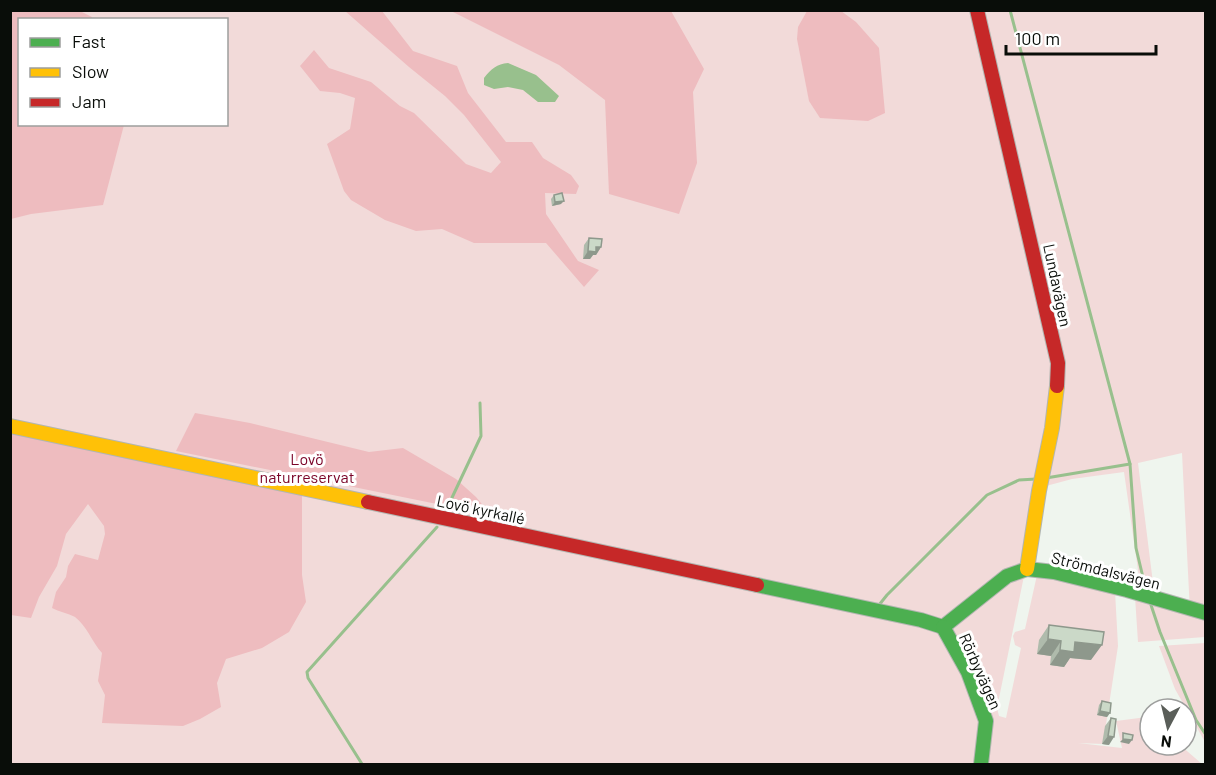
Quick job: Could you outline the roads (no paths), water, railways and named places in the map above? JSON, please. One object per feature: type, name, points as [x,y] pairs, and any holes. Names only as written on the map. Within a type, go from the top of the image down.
[{"type":"street","name":"Lundavägen","points":[[977,10],[1058,363],[1055,415],[1027,569]]},
{"type":"street","name":"Lovö kyrkallé","points":[[10,426],[909,617],[943,627]]},
{"type":"street","name":"Strömdalsvägen","points":[[943,627],[1007,576],[1027,569],[1054,572],[1206,613]]},
{"type":"street","name":"Rörbyvägen","points":[[943,627],[968,672],[986,721],[981,765]]},
{"type":"waterway","points":[[1010,10],[1130,464],[1136,548],[1146,590]]},
{"type":"waterway","points":[[449,504],[481,436],[480,403]]},
{"type":"waterway","points":[[1046,478],[1130,464]]},
{"type":"waterway","points":[[879,605],[987,495],[1019,480],[1036,479]]},
{"type":"waterway","points":[[362,764],[308,678],[307,672],[437,527]]},
{"type":"waterway","points":[[1150,602],[1196,720],[1206,735]]},
{"type":"park label","name":"Lovö naturreservat","points":[[307,467]]}]
